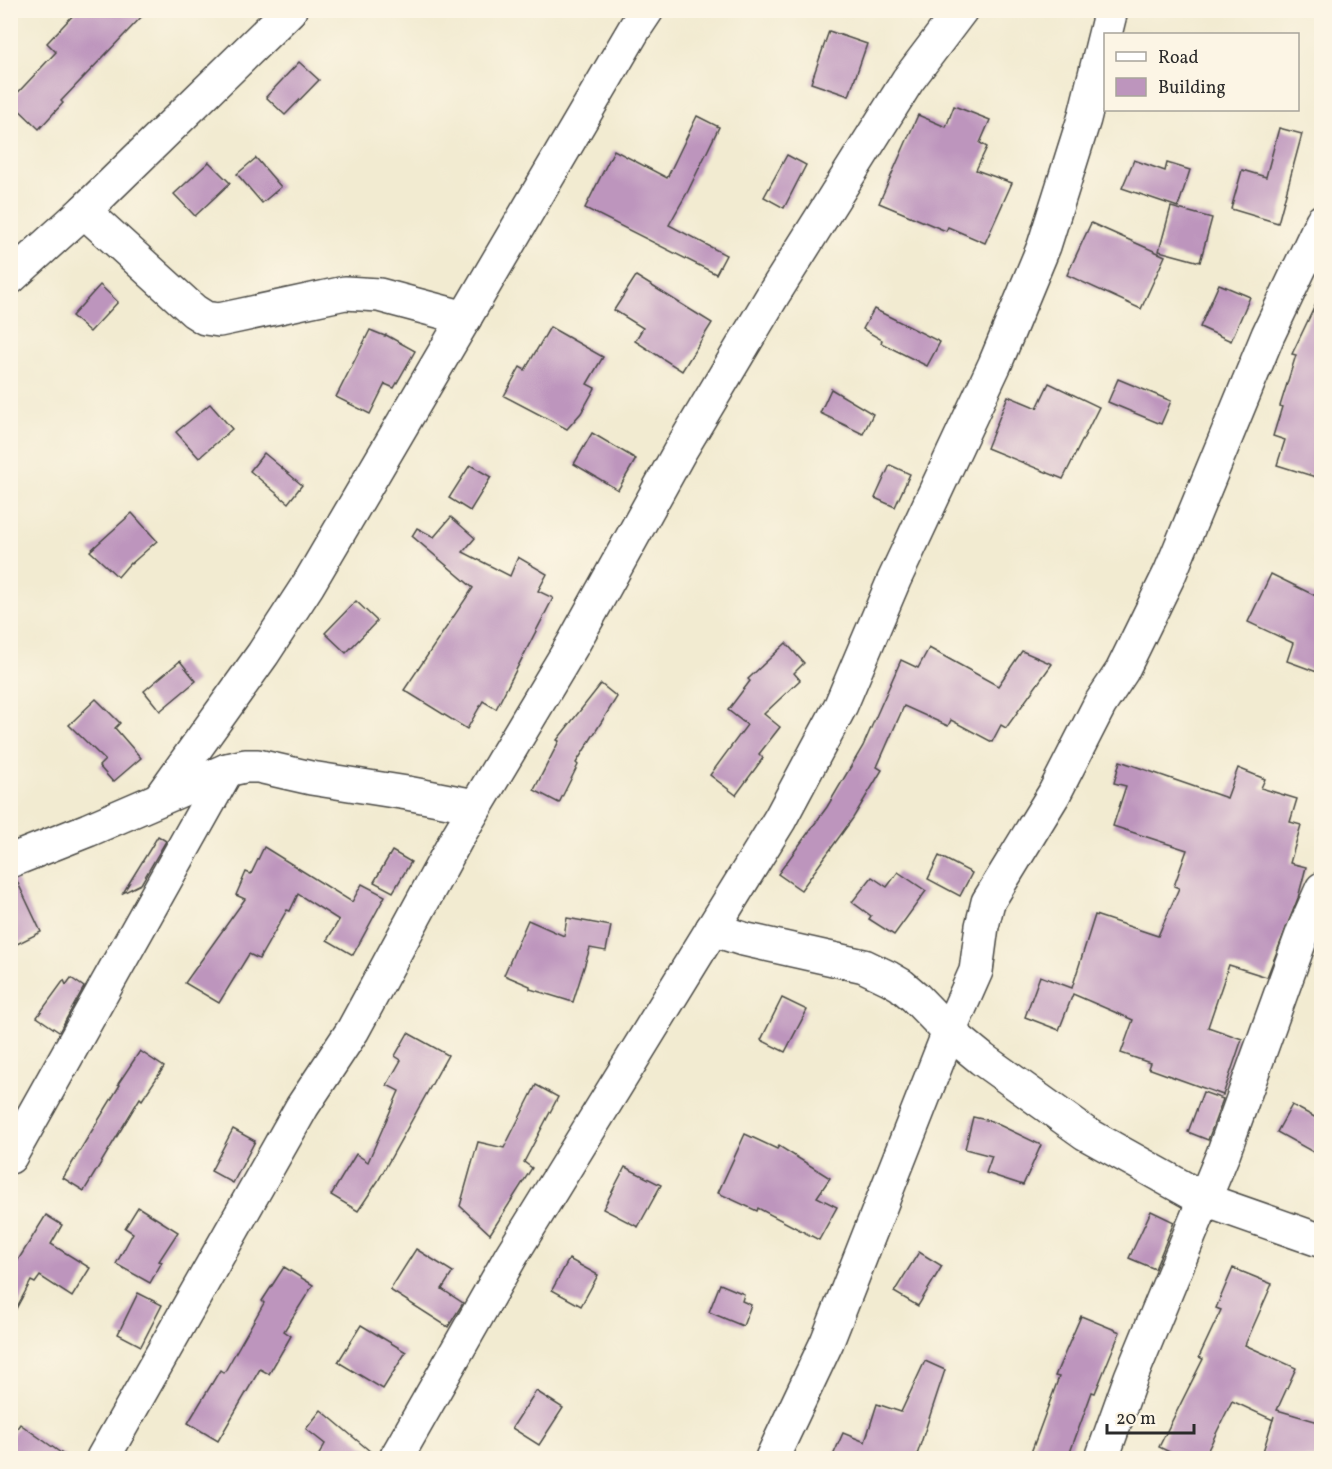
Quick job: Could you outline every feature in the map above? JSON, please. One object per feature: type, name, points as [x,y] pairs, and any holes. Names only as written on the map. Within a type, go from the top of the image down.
[{"type":"street","points":[[10,278],[84,211],[290,10]]},
{"type":"street","points":[[160,798],[263,654],[308,585],[647,10]]},
{"type":"street","points":[[103,1458],[302,1107],[352,1030],[475,806],[573,644],[680,451],[773,295],[908,80],[961,10]]},
{"type":"street","points":[[1105,33],[1111,10]]},
{"type":"street","points":[[396,1458],[511,1256],[780,819],[841,705],[894,579],[995,364],[1044,246],[1084,119],[1104,38]]},
{"type":"street","points":[[84,211],[185,303],[205,318],[219,320],[345,293],[379,295],[465,318]]},
{"type":"street","points":[[772,1458],[827,1342],[949,1032],[976,971],[988,902],[1054,794],[1100,704],[1122,671],[1161,592],[1268,335],[1322,221]]},
{"type":"street","points":[[10,861],[227,770],[245,766],[258,766],[311,778],[475,806]]},
{"type":"street","points":[[10,1157],[227,770]]},
{"type":"street","points":[[1102,1458],[1131,1377],[1205,1200],[1304,932],[1322,890]]},
{"type":"street","points":[[712,929],[743,939],[864,966],[901,985],[949,1032],[982,1059],[1085,1133],[1205,1200],[1322,1241]]},
{"type":"building","points":[[78,10],[148,10],[61,101],[63,103],[39,129],[10,101],[56,52],[47,43]]},
{"type":"building","points":[[829,31],[867,44],[849,96],[811,83]]},
{"type":"building","points":[[299,62],[319,80],[285,115],[266,97]]},
{"type":"building","points":[[954,106],[990,120],[980,143],[987,147],[976,170],[1012,183],[985,243],[948,227],[946,231],[879,203],[918,115],[946,127]]},
{"type":"building","points":[[697,116],[719,127],[669,225],[726,255],[716,274],[585,208],[614,150],[667,178]]},
{"type":"building","points":[[1279,128],[1302,134],[1278,223],[1231,209],[1242,170],[1266,177]]},
{"type":"building","points":[[787,155],[806,165],[784,208],[764,197]]},
{"type":"building","points":[[256,158],[281,187],[262,203],[237,174]]},
{"type":"building","points":[[1134,160],[1165,171],[1167,163],[1190,170],[1178,207],[1122,188]]},
{"type":"building","points":[[209,162],[230,183],[195,216],[174,194]]},
{"type":"building","points":[[1171,207],[1212,218],[1200,262],[1159,251]]},
{"type":"building","points":[[1091,223],[1165,256],[1141,309],[1067,275]]},
{"type":"building","points":[[636,276],[712,323],[682,371],[635,341],[643,328],[614,310]]},
{"type":"building","points":[[1219,284],[1250,297],[1231,341],[1200,327]]},
{"type":"building","points":[[100,285],[118,302],[90,332],[72,316]]},
{"type":"building","points":[[1322,291],[1322,479],[1277,465],[1285,440],[1273,436],[1296,355],[1292,354]]},
{"type":"building","points":[[874,309],[940,342],[927,366],[881,343],[882,340],[863,329]]},
{"type":"building","points":[[550,327],[603,357],[587,384],[595,388],[581,413],[567,429],[504,396],[520,367],[525,370]]},
{"type":"building","points":[[370,330],[386,335],[415,351],[394,388],[385,384],[370,414],[336,397]]},
{"type":"building","points":[[1118,379],[1171,401],[1161,424],[1108,402]]},
{"type":"building","points":[[1049,383],[1099,407],[1063,479],[987,448],[1008,396],[1037,408]]},
{"type":"building","points":[[831,389],[873,414],[863,434],[820,413]]},
{"type":"building","points":[[210,404],[232,429],[199,458],[176,432]]},
{"type":"building","points":[[592,433],[636,459],[618,490],[574,464]]},
{"type":"building","points":[[264,453],[302,485],[288,503],[250,471]]},
{"type":"building","points":[[470,465],[491,477],[470,511],[449,498]]},
{"type":"building","points":[[890,465],[910,474],[895,507],[875,498]]},
{"type":"building","points":[[132,513],[157,541],[130,563],[118,577],[90,551]]},
{"type":"building","points":[[451,517],[475,538],[463,552],[510,576],[518,557],[547,574],[538,591],[553,598],[496,709],[483,701],[467,729],[404,690],[473,588],[412,536],[417,528],[434,537]]},
{"type":"building","points":[[1271,574],[1322,599],[1322,659],[1317,672],[1287,661],[1293,643],[1248,622]]},
{"type":"building","points":[[356,601],[377,621],[346,653],[325,633]]},
{"type":"building","points":[[786,643],[804,663],[794,673],[800,680],[764,714],[780,727],[759,754],[763,758],[736,795],[710,775],[747,725],[728,710],[750,681],[748,679]]},
{"type":"building","points":[[929,648],[998,686],[1022,651],[1052,664],[1006,728],[1001,725],[992,742],[951,720],[948,726],[904,706],[877,767],[882,770],[853,818],[801,890],[778,874],[827,807],[863,746],[901,660],[918,668]]},
{"type":"building","points":[[180,661],[196,681],[160,711],[144,691]]},
{"type":"building","points":[[601,684],[617,697],[576,763],[578,765],[559,803],[534,790],[559,741],[557,740]]},
{"type":"building","points":[[96,699],[120,723],[115,728],[141,758],[113,782],[99,766],[105,760],[69,725]]},
{"type":"building","points":[[1120,761],[1227,798],[1238,768],[1265,779],[1261,788],[1297,799],[1290,822],[1301,825],[1290,863],[1306,867],[1298,898],[1267,977],[1229,965],[1208,1027],[1242,1039],[1223,1095],[1148,1068],[1150,1063],[1121,1053],[1133,1020],[1073,994],[1059,1030],[1025,1017],[1040,976],[1072,988],[1095,915],[1158,936],[1179,888],[1174,886],[1187,850],[1113,826],[1126,786],[1114,783]]},
{"type":"building","points":[[158,836],[166,841],[141,884],[123,893]]},
{"type":"building","points":[[264,847],[352,902],[362,884],[385,896],[353,955],[327,940],[339,920],[298,894],[290,911],[287,910],[259,959],[249,954],[219,1003],[185,983],[245,899],[236,895],[246,872],[251,874]]},
{"type":"building","points":[[392,851],[411,862],[393,892],[374,882]]},
{"type":"building","points":[[939,856],[972,873],[960,896],[928,879]]},
{"type":"building","points":[[898,872],[926,891],[894,935],[869,919],[871,916],[852,902],[872,877],[887,887]]},
{"type":"building","points":[[10,879],[16,879],[41,932],[17,944],[10,930]]},
{"type":"building","points":[[567,918],[611,926],[606,951],[590,948],[573,1002],[530,989],[530,986],[504,975],[528,920],[564,936]]},
{"type":"building","points":[[71,978],[84,987],[59,1032],[37,1017],[64,980],[66,985]]},
{"type":"building","points":[[782,998],[807,1010],[785,1052],[761,1040]]},
{"type":"building","points":[[408,1033],[448,1055],[378,1181],[358,1211],[331,1195],[356,1154],[368,1162],[399,1091],[387,1085],[401,1060],[395,1056]]},
{"type":"building","points":[[140,1051],[164,1067],[142,1100],[140,1098],[84,1191],[63,1178]]},
{"type":"building","points":[[536,1085],[558,1097],[524,1162],[532,1168],[490,1234],[460,1206],[478,1142],[504,1148]]},
{"type":"building","points":[[1203,1092],[1223,1099],[1208,1140],[1188,1132]]},
{"type":"building","points":[[1292,1105],[1322,1121],[1322,1157],[1277,1132]]},
{"type":"building","points":[[973,1117],[991,1121],[1041,1145],[1023,1185],[986,1173],[992,1156],[965,1149]]},
{"type":"building","points":[[233,1129],[255,1141],[233,1183],[211,1171]]},
{"type":"building","points":[[745,1134],[777,1149],[779,1146],[830,1178],[817,1197],[837,1207],[819,1240],[758,1208],[757,1211],[718,1193]]},
{"type":"building","points":[[625,1167],[661,1185],[638,1227],[603,1209]]},
{"type":"building","points":[[138,1207],[178,1232],[159,1261],[162,1262],[150,1283],[116,1264],[133,1233],[125,1228]]},
{"type":"building","points":[[1151,1211],[1174,1222],[1155,1269],[1129,1258]]},
{"type":"building","points":[[46,1215],[62,1225],[51,1244],[90,1268],[72,1297],[40,1276],[35,1283],[31,1281],[10,1320],[10,1273]]},
{"type":"building","points":[[416,1249],[453,1272],[442,1289],[463,1303],[448,1327],[390,1290]]},
{"type":"building","points":[[919,1252],[942,1266],[918,1306],[894,1292]]},
{"type":"building","points":[[569,1259],[598,1275],[581,1306],[552,1290]]},
{"type":"building","points":[[284,1267],[313,1285],[284,1331],[291,1336],[269,1374],[260,1369],[218,1441],[188,1423],[220,1370],[224,1373],[264,1303],[262,1301]]},
{"type":"building","points":[[1233,1268],[1272,1284],[1245,1345],[1296,1368],[1277,1410],[1322,1423],[1322,1458],[1261,1458],[1273,1420],[1232,1401],[1204,1458],[1182,1458],[1159,1447],[1203,1359],[1199,1357],[1221,1310],[1216,1308]]},
{"type":"building","points":[[720,1284],[744,1294],[742,1301],[751,1305],[743,1326],[709,1312]]},
{"type":"building","points":[[138,1293],[162,1305],[141,1346],[118,1334]]},
{"type":"building","points":[[1081,1316],[1120,1332],[1095,1393],[1092,1392],[1068,1458],[1029,1458],[1059,1377],[1055,1376]]},
{"type":"building","points":[[361,1325],[406,1352],[383,1389],[338,1362]]},
{"type":"building","points":[[925,1361],[945,1370],[916,1458],[832,1458],[843,1433],[865,1442],[877,1404],[901,1412]]},
{"type":"building","points":[[536,1391],[563,1408],[539,1445],[512,1428]]},
{"type":"building","points":[[321,1410],[377,1458],[317,1458],[325,1444],[306,1429]]},
{"type":"building","points":[[20,1424],[68,1458],[25,1458],[10,1448],[10,1438]]}]
